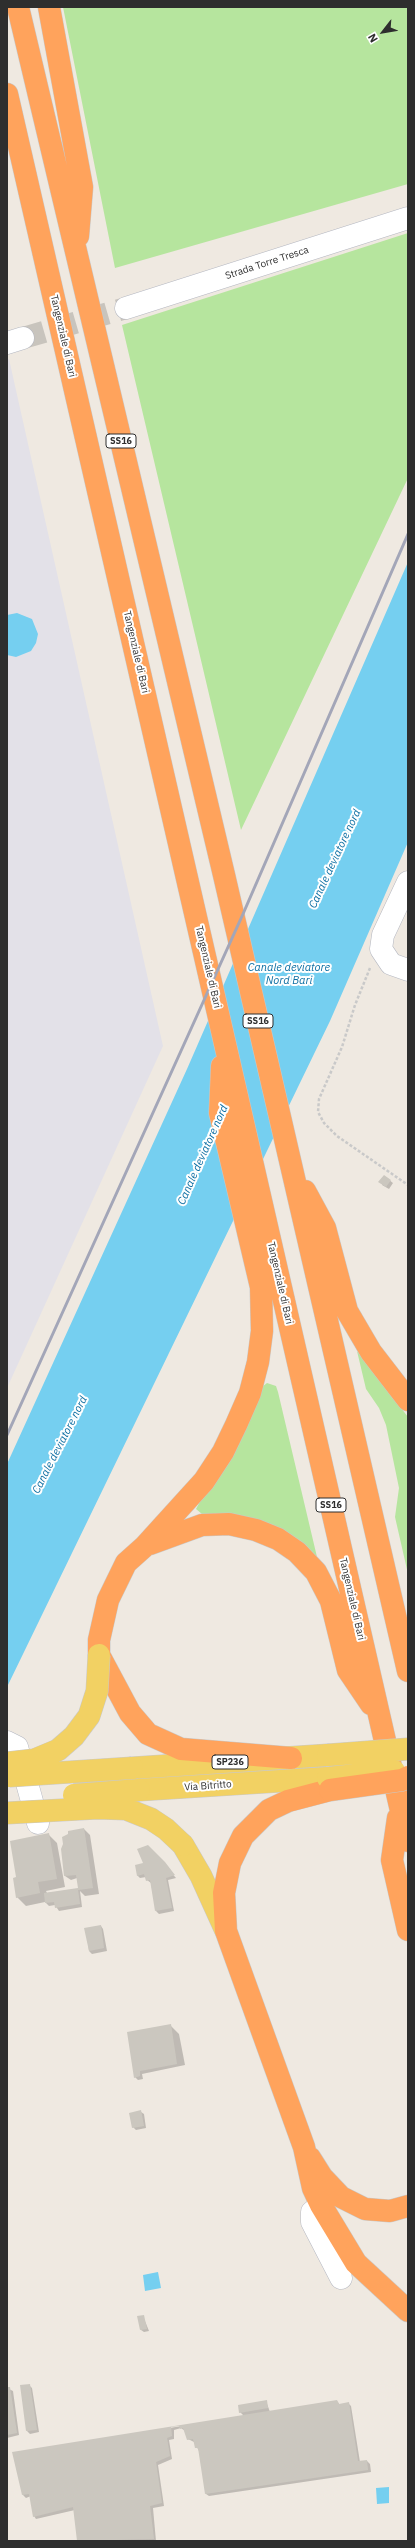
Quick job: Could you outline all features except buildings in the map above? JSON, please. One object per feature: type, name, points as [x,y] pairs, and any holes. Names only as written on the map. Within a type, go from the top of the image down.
[{"type":"highway","name":"SS16","points":[[18,7],[224,875],[408,1671]]},
{"type":"highway","points":[[49,7],[82,187],[77,258]]},
{"type":"highway","name":"Tangenziale di Bari","points":[[7,94],[224,1038],[220,1113],[253,1207],[408,1841]]},
{"type":"highway","points":[[7,128],[25,168]]},
{"type":"highway","points":[[292,1166],[325,1228],[347,1311],[371,1352],[408,1400]]},
{"type":"highway","points":[[253,1207],[261,1287],[262,1331],[250,1393],[223,1452],[204,1481],[145,1546],[126,1563],[108,1600],[99,1640],[99,1655],[130,1713],[148,1734],[181,1749],[291,1758]]},
{"type":"highway","points":[[145,1546],[202,1525],[229,1524],[256,1530],[278,1539],[297,1552],[316,1572],[331,1601],[348,1670],[378,1714]]},
{"type":"highway","points":[[408,1777],[402,1780],[329,1784],[269,1810],[243,1836],[230,1863],[224,1893],[226,1931],[304,2147],[313,2188],[356,2263],[408,2311]]},
{"type":"highway","points":[[400,1807],[392,1860],[408,1930]]},
{"type":"highway","points":[[304,2147],[322,2177],[341,2197],[365,2209],[390,2211],[408,2206]]},
{"type":"main road","points":[[7,1763],[34,1760],[58,1750],[74,1736],[89,1716],[97,1691],[99,1655]]},
{"type":"main road","name":"SP236","points":[[7,1776],[408,1749]]},
{"type":"main road","name":"Via Bitritto","points":[[7,1800],[139,1790],[329,1784],[408,1770]]},
{"type":"main road","points":[[7,1813],[98,1808],[126,1809],[152,1820],[166,1829],[183,1845],[201,1876],[226,1931]]},
{"type":"street","name":"Strada Torre Tresca","points":[[126,308],[408,218]]},
{"type":"street","points":[[408,882],[383,935],[381,949],[391,964],[408,970]]},
{"type":"street","points":[[7,1742],[17,1747],[38,1823]]},
{"type":"street","points":[[321,2204],[312,2212],[312,2222],[341,2278]]},
{"type":"path","points":[[381,949],[373,962],[355,1005],[342,1047],[319,1099],[318,1112],[324,1123],[337,1136],[408,1186]]},
{"type":"shaded area","points":[[9,359],[163,1046],[7,1388],[7,360]]},
{"type":"green space","points":[[63,7],[408,7],[408,184],[115,268]]},
{"type":"green space","points":[[408,233],[408,478],[241,830],[122,325]]},
{"type":"green space","points":[[357,1351],[408,1417],[408,1574],[395,1517],[399,1488],[386,1425],[379,1408],[366,1389]]},
{"type":"green space","points":[[267,1383],[276,1386],[278,1392],[317,1557],[202,1514],[196,1509],[262,1387]]},
{"type":"water","name":"Canale deviatore Nord Bari","points":[[408,562],[408,842],[330,1021],[7,1687],[7,1464],[187,1069]]},
{"type":"water","points":[[17,613],[32,619],[38,634],[36,643],[31,651],[16,657],[7,655],[7,615]]},
{"type":"water","points":[[158,2272],[161,2288],[145,2291],[143,2275]]},
{"type":"water","points":[[389,2487],[389,2503],[377,2504],[376,2488]]},
{"type":"tunnel","points":[[23,338],[126,308]]},
{"type":"railway","points":[[7,1435],[243,914],[408,534]]},
{"type":"water label","name":"Canale deviatore nord","points":[[335,859]]},
{"type":"water label","name":"Canale deviatore nord","points":[[203,1155]]},
{"type":"water label","name":"Canale deviatore nord","points":[[60,1445]]}]
